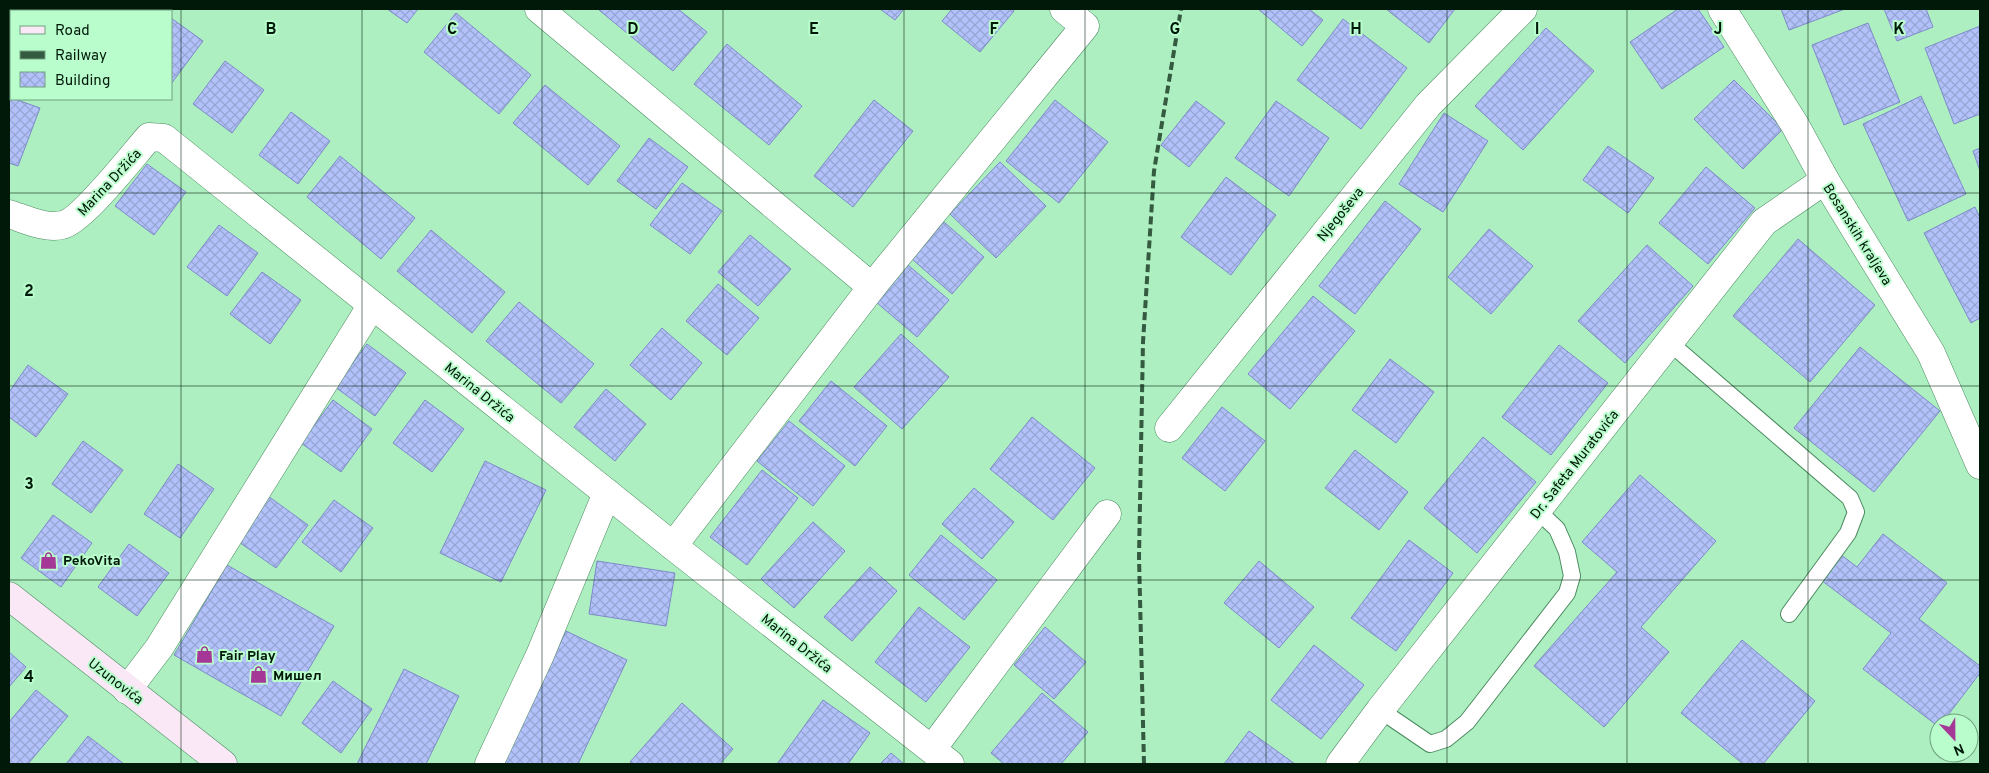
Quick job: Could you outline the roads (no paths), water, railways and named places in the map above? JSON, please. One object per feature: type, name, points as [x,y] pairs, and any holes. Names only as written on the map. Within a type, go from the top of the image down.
[{"type":"main road","name":"Uzunovića","points":[[9,596],[223,764]]},
{"type":"street","points":[[539,9],[872,288]]},
{"type":"street","points":[[673,546],[872,288],[1085,26],[1064,9]]},
{"type":"street","name":"Njegoševa","points":[[1169,428],[1428,105],[1523,9]]},
{"type":"street","name":"Bosanskih kraljeva","points":[[1722,9],[1795,125],[1825,180],[1931,353],[1980,466]]},
{"type":"street","name":"Marina Držića","points":[[9,214],[51,226],[64,225],[80,214],[149,137],[164,138],[673,546],[941,756]]},
{"type":"street","name":"Dr. Safeta Muratovića","points":[[1340,764],[1380,710],[1764,222],[1825,180]]},
{"type":"street","points":[[127,690],[159,648],[372,305]]},
{"type":"street","points":[[489,764],[540,655],[607,493]]},
{"type":"street","points":[[941,756],[1107,514]]},
{"type":"lane","points":[[1670,343],[1850,498],[1856,512],[1848,533],[1789,614]]},
{"type":"lane","points":[[1380,710],[1430,744],[1446,739],[1467,722],[1567,593],[1572,576],[1567,552],[1557,529],[1538,510]]},
{"type":"railway","points":[[1144,764],[1139,557],[1143,342],[1154,171],[1181,9]]},
{"type":"place","name":"PekoVita","points":[[49,560]]},
{"type":"place","name":"Fair Play","points":[[205,655]]},
{"type":"place","name":"Мишел","points":[[259,675]]}]
